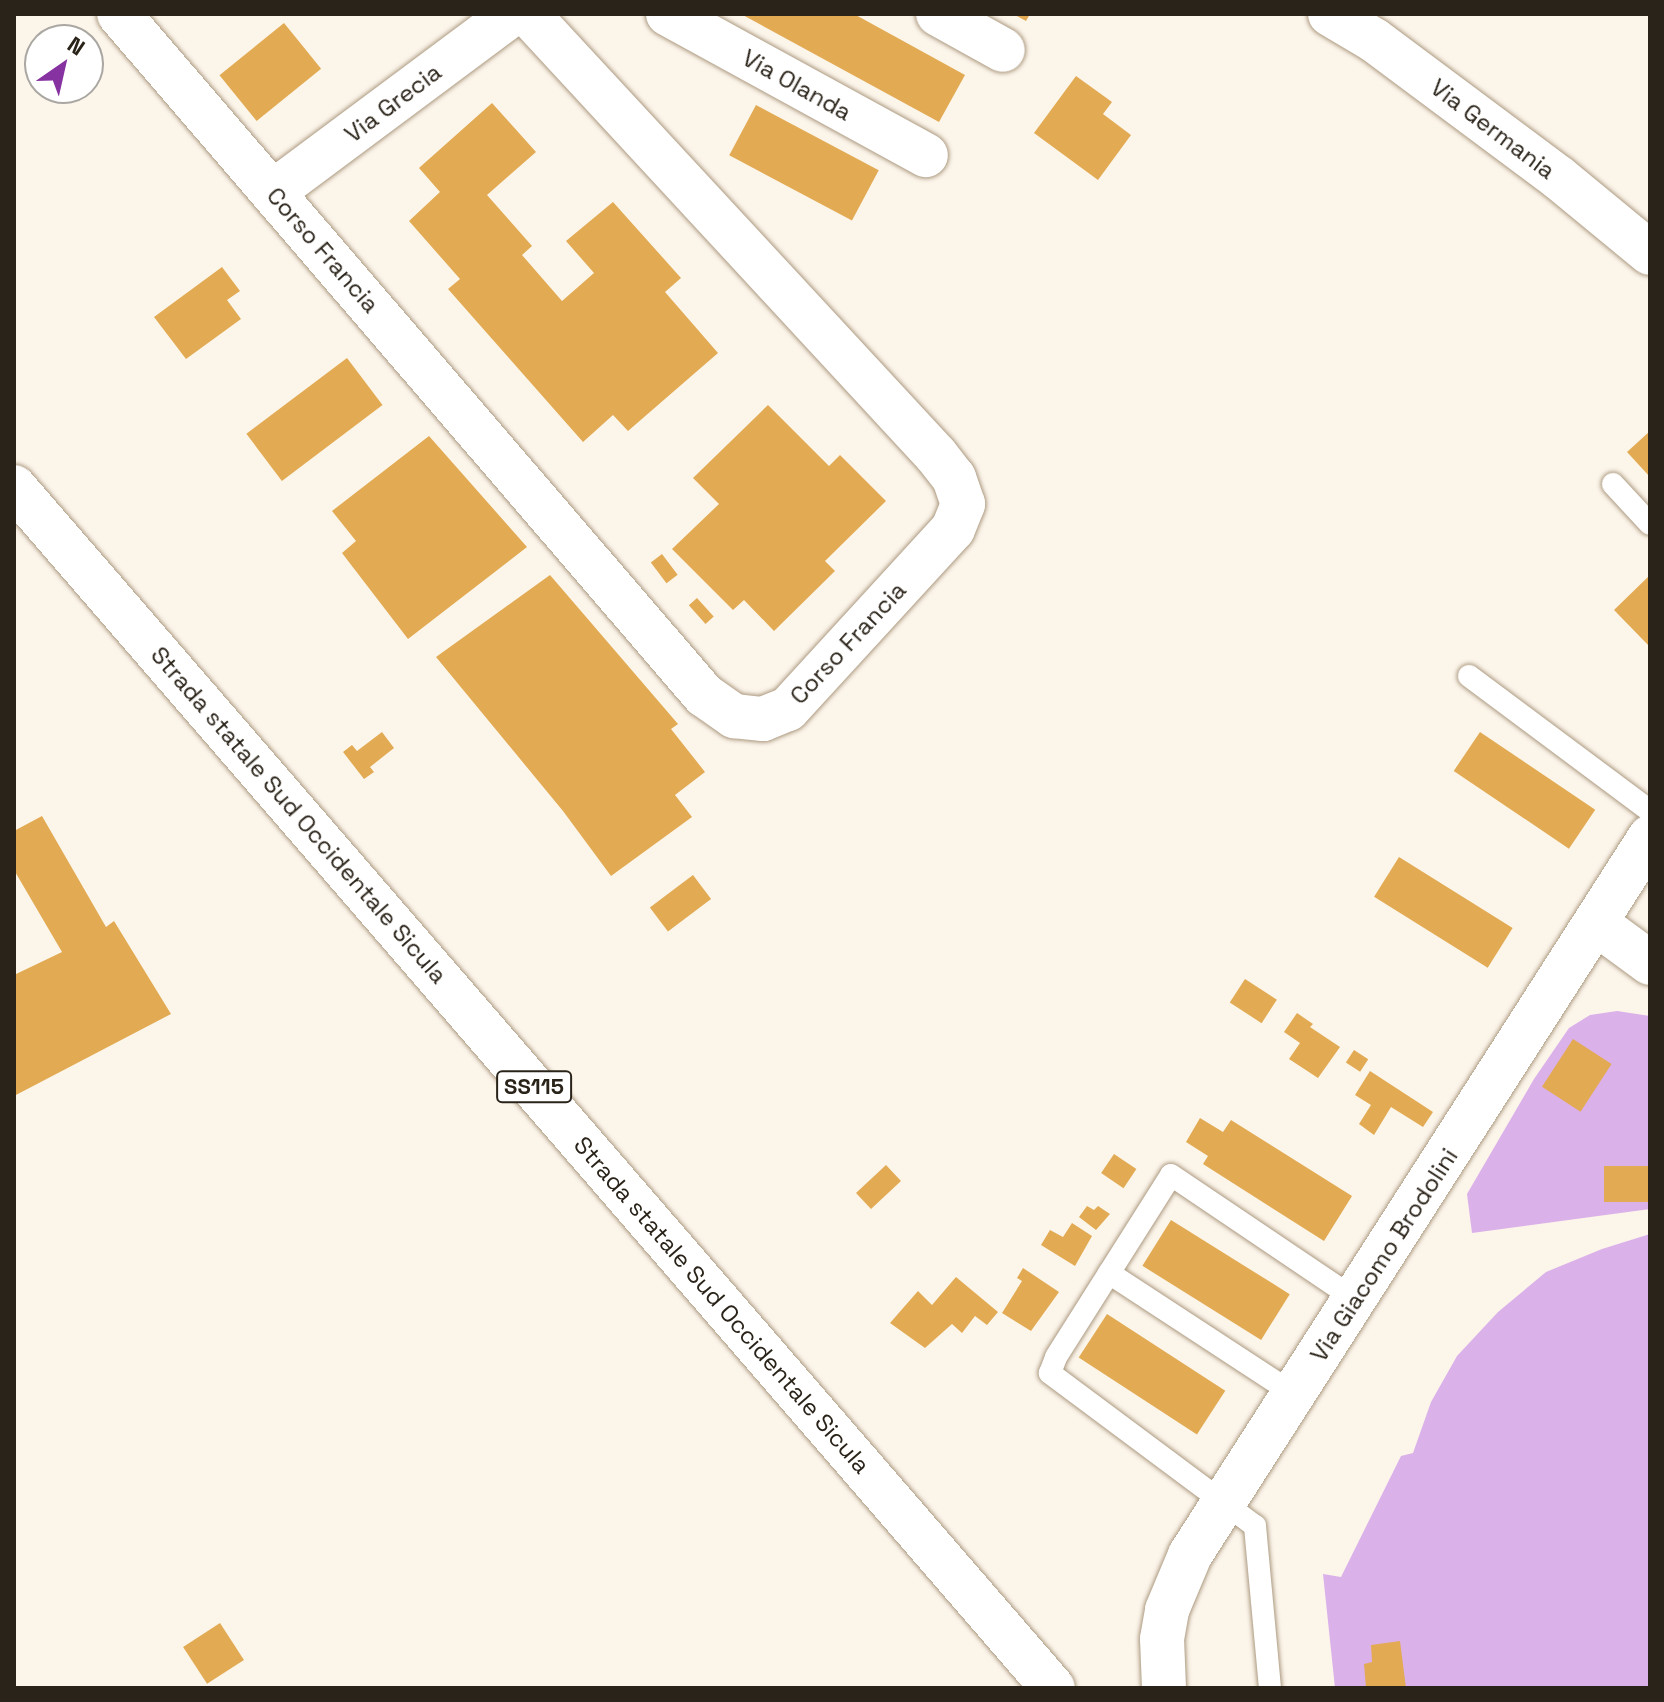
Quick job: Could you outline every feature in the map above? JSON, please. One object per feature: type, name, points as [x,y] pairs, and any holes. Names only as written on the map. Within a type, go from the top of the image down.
[{"type":"street","name":"Via Grecia","points":[[273,192],[512,14]]},
{"type":"street","name":"Corso Francia","points":[[135,19],[273,192],[704,695],[734,716],[763,719],[788,709],[953,529],[963,504],[954,478],[528,14]]},
{"type":"street","name":"Via Olanda","points":[[668,14],[926,155]]},
{"type":"street","points":[[938,14],[1003,50]]},
{"type":"street","name":"Via Germania","points":[[1330,14],[1399,58],[1559,178],[1650,253]]},
{"type":"street","name":"Strada statale Sud Occidentale Sicula","points":[[14,487],[1053,1688]]},
{"type":"street","name":"Via Giacomo Brodolini","points":[[1164,1688],[1162,1639],[1167,1610],[1190,1555],[1650,837]]},
{"type":"street","points":[[1597,924],[1650,963]]},
{"type":"lane","points":[[1613,484],[1650,524]]},
{"type":"lane","points":[[1469,676],[1650,811]]},
{"type":"lane","points":[[1270,1688],[1255,1526],[1050,1373],[1171,1175],[1355,1299]]},
{"type":"lane","points":[[1109,1273],[1294,1394]]},
{"type":"shaded area","points":[[1617,1011],[1650,1016],[1650,1209],[1472,1233],[1467,1194],[1534,1079],[1569,1028],[1590,1015]]},
{"type":"shaded area","points":[[1650,1234],[1650,1688],[1335,1688],[1323,1574],[1341,1577],[1401,1456],[1413,1453],[1431,1402],[1457,1356],[1498,1312],[1546,1272]]},
{"type":"building","points":[[741,14],[854,14],[965,75],[939,122]]},
{"type":"building","points":[[1013,14],[1030,14],[1026,21]]},
{"type":"building","points":[[284,23],[321,69],[257,121],[219,75]]},
{"type":"building","points":[[1076,76],[1112,102],[1103,114],[1131,135],[1098,180],[1034,133]]},
{"type":"building","points":[[492,103],[536,152],[487,195],[532,246],[522,255],[562,301],[594,273],[566,241],[613,202],[681,278],[665,292],[718,353],[628,431],[613,415],[583,442],[448,289],[460,279],[409,221],[440,192],[419,168]]},
{"type":"building","points":[[756,105],[879,170],[852,221],[729,155]]},
{"type":"building","points":[[222,267],[240,291],[227,300],[241,319],[186,359],[154,317]]},
{"type":"building","points":[[347,358],[383,405],[282,481],[246,434]]},
{"type":"building","points":[[768,405],[829,466],[840,455],[886,501],[825,561],[835,571],[774,631],[744,600],[733,610],[672,549],[719,504],[693,478]]},
{"type":"building","points":[[1650,431],[1650,477],[1627,452]]},
{"type":"building","points":[[429,436],[527,547],[408,639],[342,553],[356,541],[332,511]]},
{"type":"building","points":[[662,554],[678,575],[666,583],[651,562]]},
{"type":"building","points":[[550,575],[678,724],[671,729],[705,772],[675,795],[692,817],[611,876],[563,811],[436,657]]},
{"type":"building","points":[[1650,575],[1650,647],[1614,610]]},
{"type":"building","points":[[697,598],[714,617],[706,624],[689,605]]},
{"type":"building","points":[[382,732],[394,748],[370,767],[374,772],[364,779],[343,752],[352,745],[357,751]]},
{"type":"building","points":[[1480,732],[1595,810],[1569,849],[1454,771]]},
{"type":"building","points":[[42,816],[106,927],[114,921],[171,1014],[14,1096],[14,975],[62,952],[14,870],[14,831]]},
{"type":"building","points":[[1399,857],[1513,928],[1488,968],[1374,897]]},
{"type":"building","points":[[693,875],[711,899],[668,931],[650,907]]},
{"type":"building","points":[[1245,979],[1277,1000],[1262,1023],[1230,1002]]},
{"type":"building","points":[[1297,1013],[1313,1024],[1310,1027],[1340,1047],[1318,1078],[1289,1059],[1300,1043],[1284,1032]]},
{"type":"building","points":[[1573,1039],[1612,1064],[1581,1112],[1542,1087]]},
{"type":"building","points":[[1354,1050],[1368,1059],[1360,1072],[1346,1063]]},
{"type":"building","points":[[1370,1071],[1433,1112],[1423,1127],[1391,1107],[1374,1135],[1359,1124],[1371,1105],[1355,1095]]},
{"type":"building","points":[[1200,1118],[1223,1132],[1231,1120],[1352,1196],[1324,1241],[1203,1164],[1208,1156],[1186,1142]]},
{"type":"building","points":[[1114,1154],[1136,1169],[1124,1188],[1101,1173]]},
{"type":"building","points":[[886,1165],[901,1181],[871,1209],[856,1193]]},
{"type":"building","points":[[1604,1166],[1650,1166],[1650,1202],[1604,1202]]},
{"type":"building","points":[[1087,1206],[1094,1210],[1098,1206],[1110,1214],[1096,1230],[1079,1217]]},
{"type":"building","points":[[1171,1220],[1290,1294],[1261,1340],[1142,1266]]},
{"type":"building","points":[[1072,1223],[1092,1236],[1075,1266],[1041,1245],[1050,1230],[1063,1237]]},
{"type":"building","points":[[1023,1268],[1059,1292],[1031,1331],[1002,1313],[1022,1281],[1017,1278]]},
{"type":"building","points":[[956,1277],[998,1312],[987,1325],[975,1316],[962,1333],[952,1324],[925,1348],[890,1323],[918,1291],[932,1305]]},
{"type":"building","points":[[1107,1314],[1225,1391],[1197,1434],[1079,1358]]},
{"type":"building","points":[[220,1623],[244,1660],[207,1684],[183,1647]]},
{"type":"building","points":[[1400,1641],[1406,1688],[1366,1688],[1364,1664],[1372,1662],[1371,1645]]}]
